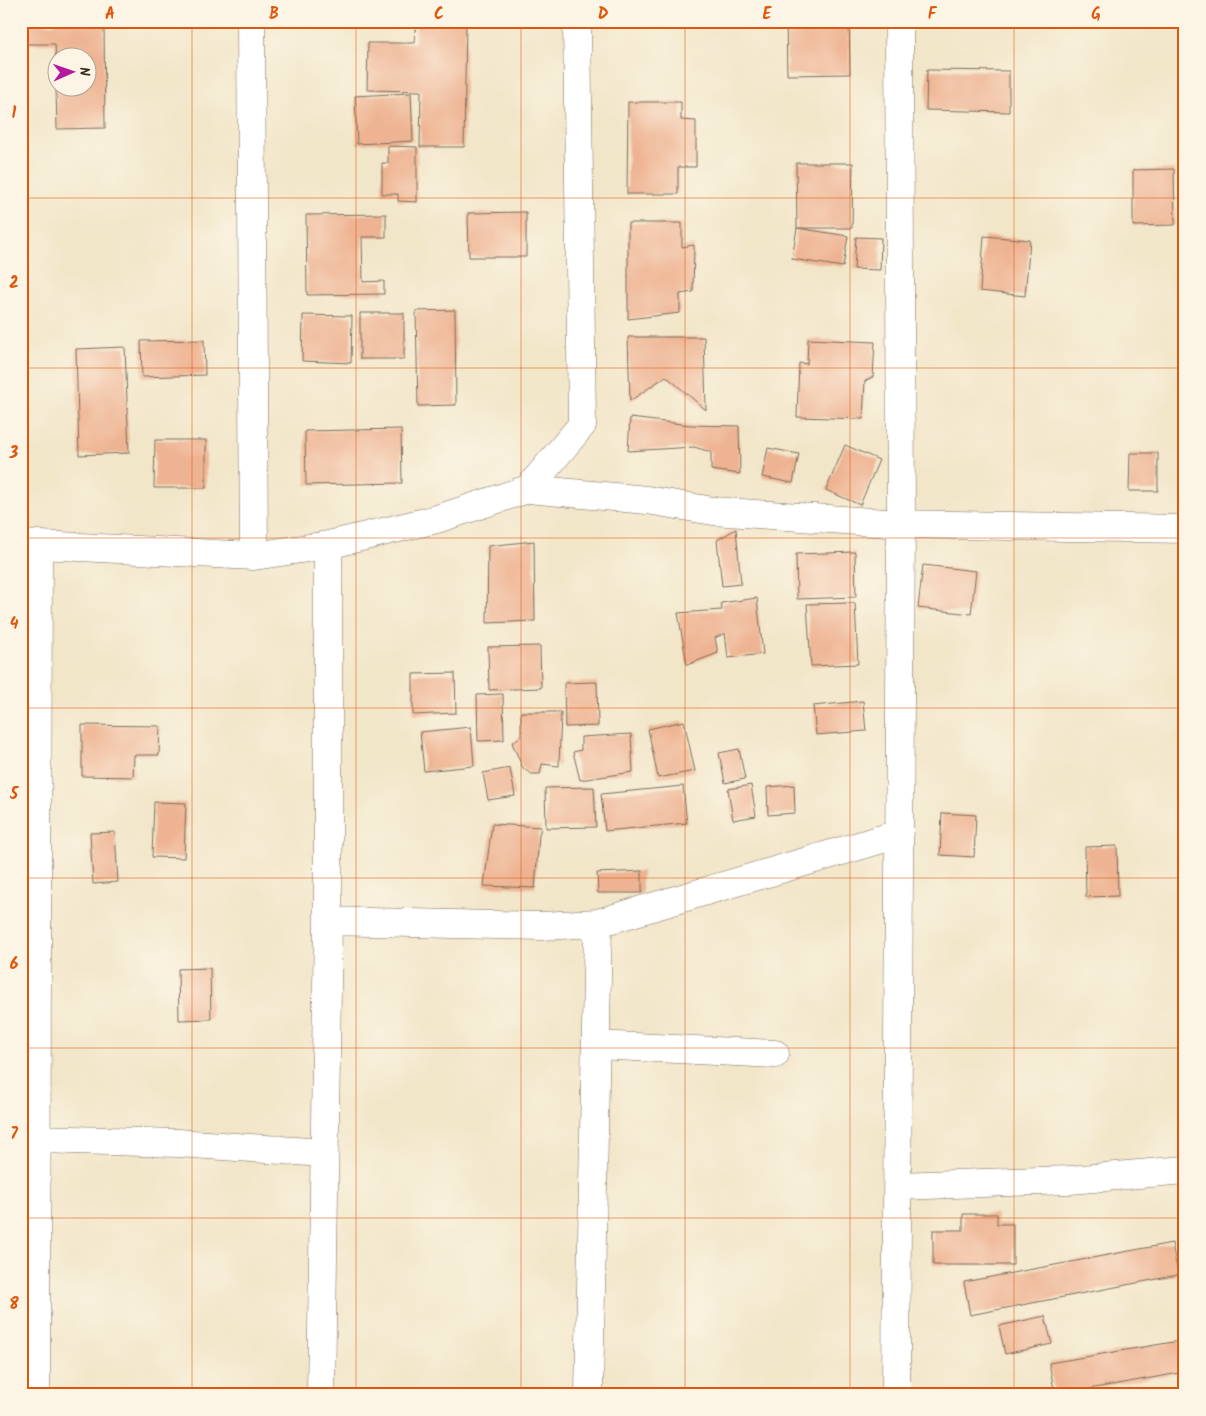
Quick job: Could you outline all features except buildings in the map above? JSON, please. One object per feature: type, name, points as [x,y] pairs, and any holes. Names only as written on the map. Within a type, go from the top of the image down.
[{"type":"street","points":[[251,21],[254,556]]},
{"type":"street","points":[[528,489],[582,424],[577,21]]},
{"type":"street","points":[[896,1395],[901,524],[899,21]]},
{"type":"street","points":[[36,1395],[38,1139],[30,544],[254,556],[328,545],[438,519],[528,489],[647,500],[713,511],[901,524],[1185,529]]},
{"type":"street","points":[[321,1395],[328,921],[328,545]]},
{"type":"street","points":[[328,921],[541,926],[598,923],[899,834]]},
{"type":"street","points":[[589,1395],[598,923]]},
{"type":"street","points":[[596,1045],[775,1054]]},
{"type":"street","points":[[38,1139],[178,1143],[324,1154]]},
{"type":"street","points":[[898,1186],[1070,1180],[1185,1170]]}]
